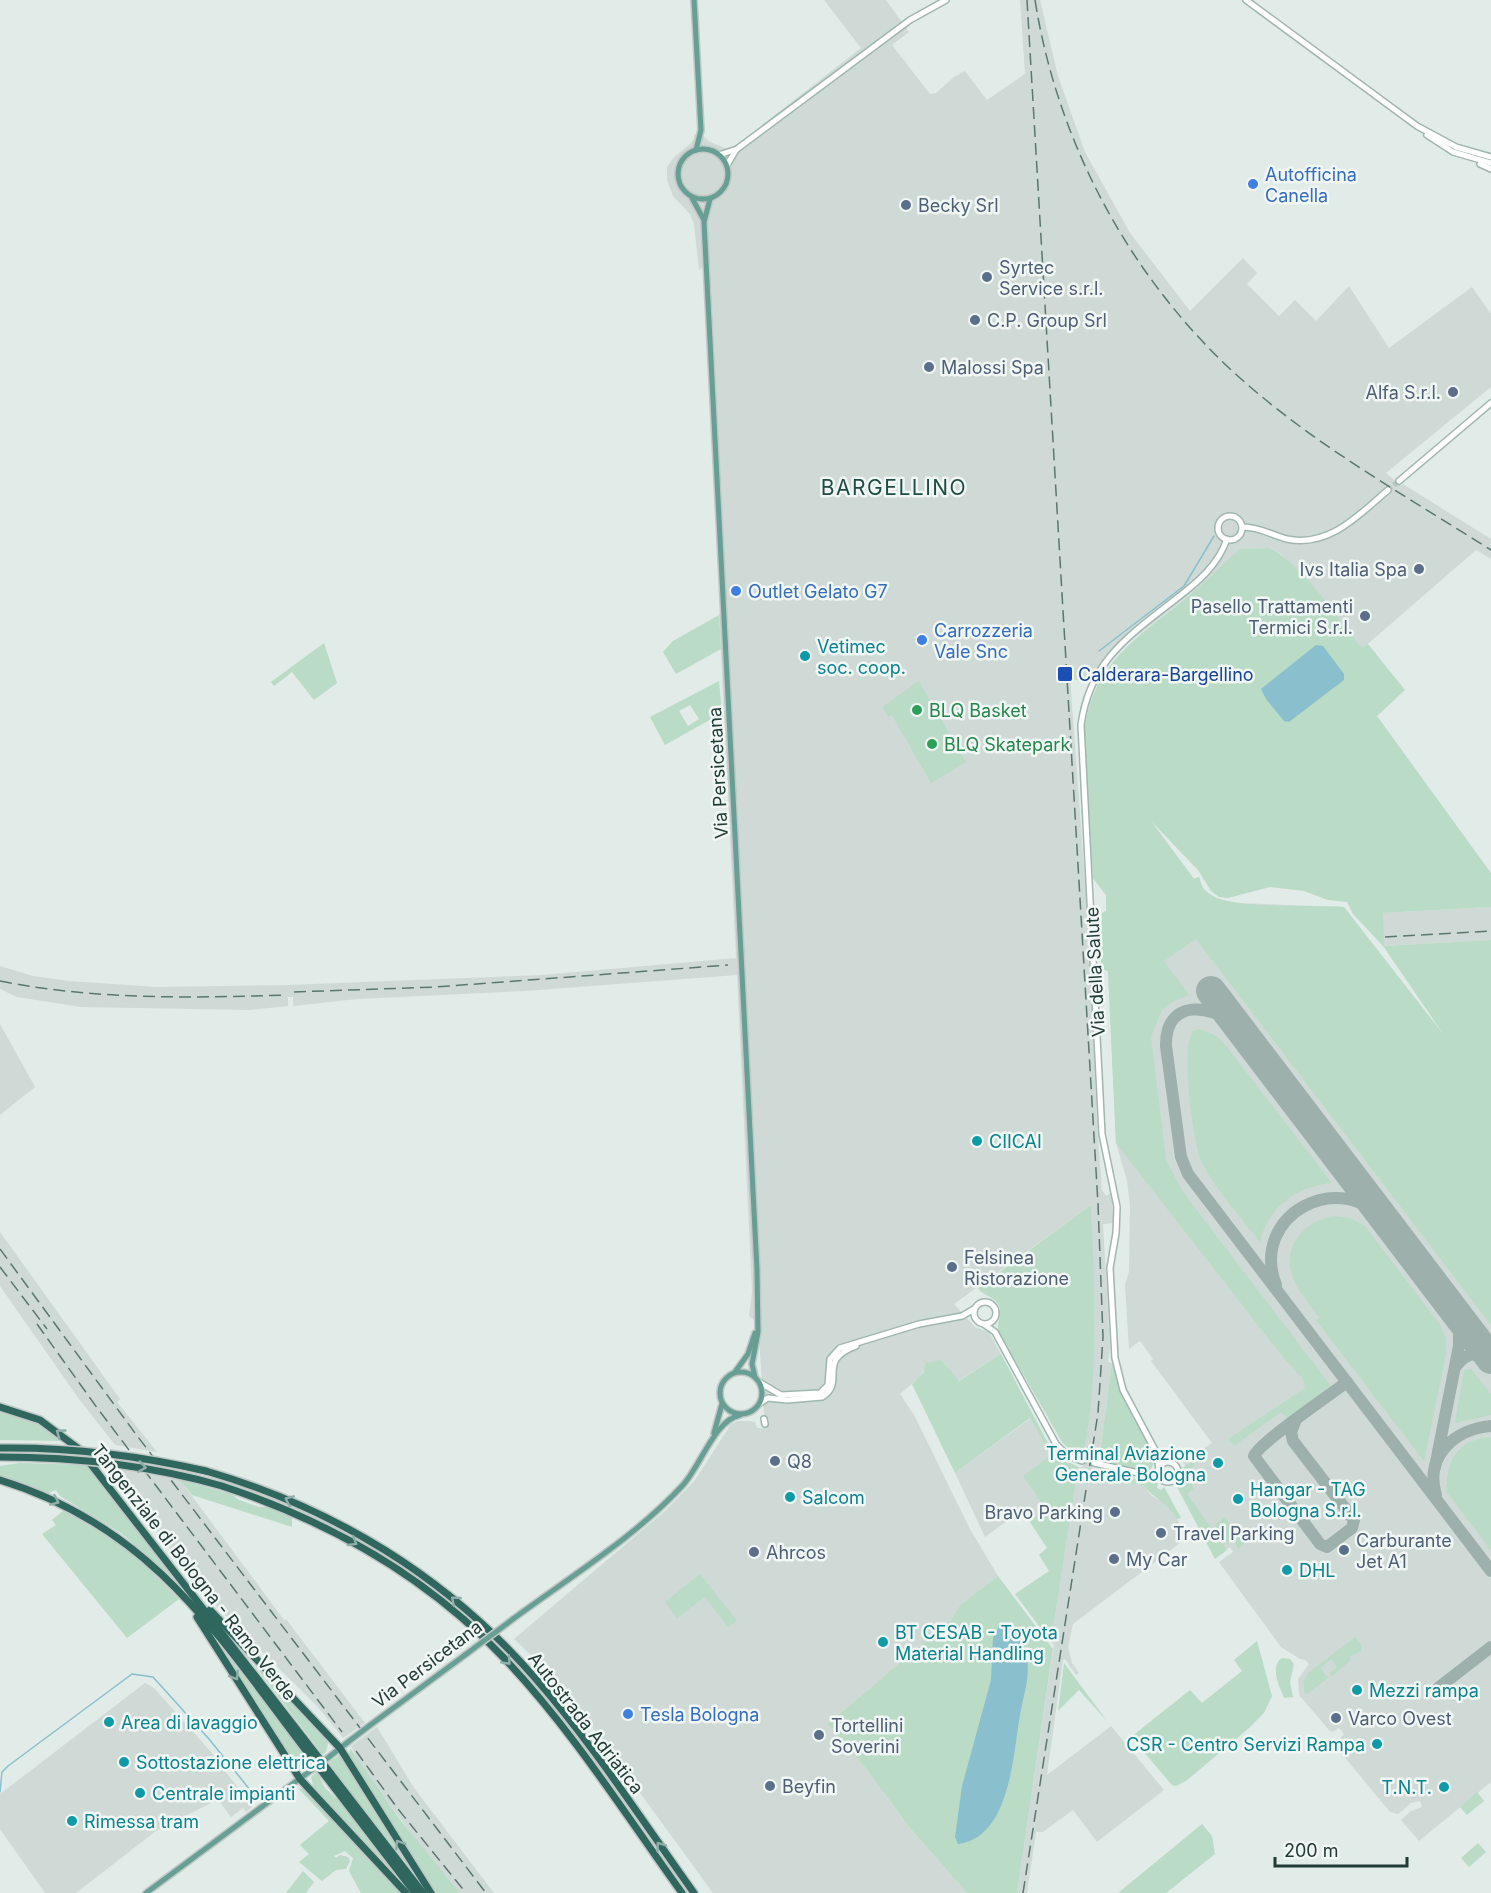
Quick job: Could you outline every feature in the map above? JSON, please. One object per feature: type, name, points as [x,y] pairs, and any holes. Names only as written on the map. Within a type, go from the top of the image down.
[{"type":"highway","name":"Tangenziale di Bologna - Ramo Verde","points":[[0,1407],[40,1420],[79,1449],[164,1556],[316,1760],[207,1623],[166,1576],[128,1544],[88,1517],[36,1492],[0,1480]]},
{"type":"highway","name":"Autostrada Adriatica","points":[[0,1448],[108,1452],[206,1471],[270,1492],[340,1524],[393,1554],[459,1603],[501,1641],[551,1696],[694,1893]]},
{"type":"highway","name":"Autostrada Adriatica","points":[[0,1457],[60,1458],[117,1463],[169,1472],[222,1486],[297,1514],[352,1541],[420,1584],[460,1616],[503,1657],[546,1706],[682,1893]]},
{"type":"highway","points":[[164,1556],[246,1650],[340,1748],[430,1893]]},
{"type":"highway","points":[[166,1576],[200,1622],[300,1779],[406,1893]]},
{"type":"highway","points":[[416,1893],[322,1767],[423,1893]]},
{"type":"main road","points":[[694,0],[701,130],[708,150]]},
{"type":"main road","points":[[696,150],[701,130]]},
{"type":"main road","points":[[696,150],[708,150],[719,154],[727,165],[727,184],[720,193],[710,199],[692,198],[681,187],[677,172],[683,158],[696,150]]},
{"type":"main road","name":"Via Persicetana","points":[[692,198],[704,222]]},
{"type":"main road","name":"Via Persicetana","points":[[710,199],[704,222],[738,875],[758,1323],[752,1364],[757,1379]]},
{"type":"main road","name":"Via Persicetana","points":[[734,1373],[748,1354],[758,1323]]},
{"type":"main road","points":[[734,1373],[747,1373],[757,1379],[762,1392],[760,1403],[751,1412],[740,1415],[730,1412],[722,1404],[720,1394],[722,1384],[734,1373]]},
{"type":"main road","name":"Via Persicetana","points":[[711,1443],[722,1404]]},
{"type":"main road","name":"Via Persicetana","points":[[146,1893],[658,1509],[691,1476],[728,1419],[740,1415]]},
{"type":"street","points":[[719,154],[737,149],[910,20],[945,0]]},
{"type":"street","points":[[1246,0],[1275,19],[1450,153],[1491,170]]},
{"type":"street","points":[[1417,126],[1456,147],[1491,157]]},
{"type":"street","points":[[1442,146],[1467,158],[1491,163]]},
{"type":"street","points":[[727,165],[737,149]]},
{"type":"street","points":[[1399,481],[1491,403]]},
{"type":"street","points":[[1227,539],[1219,530],[1222,519],[1228,516],[1237,517],[1243,527],[1260,528],[1292,540],[1321,537],[1348,524],[1388,490]]},
{"type":"street","name":"Via della Salute","points":[[1159,1470],[1156,1452],[1123,1390],[1115,1358],[1110,1268],[1117,1212],[1102,1134],[1081,725],[1089,691],[1109,656],[1123,640],[1202,578],[1227,539],[1238,538],[1243,527]]},
{"type":"street","points":[[760,1403],[768,1398],[787,1400],[822,1397],[832,1385],[833,1364],[843,1350],[899,1330],[962,1316],[981,1302],[990,1303],[995,1308],[995,1332]]},
{"type":"street","points":[[974,1309],[976,1321]]},
{"type":"street","points":[[962,1316],[985,1325],[995,1332],[1056,1444],[1068,1455],[1082,1461]]},
{"type":"street","points":[[985,1325],[996,1318]]},
{"type":"street","points":[[757,1379],[781,1395],[820,1393],[828,1385],[829,1362],[836,1351],[844,1346],[878,1337]]},
{"type":"street","name":"Via della Salute","points":[[1156,1452],[1167,1462]]},
{"type":"street","points":[[1094,1463],[1171,1481],[1178,1475],[1176,1466],[1167,1462],[1159,1470],[1147,1474]]},
{"type":"street","points":[[1159,1470],[1161,1478]]},
{"type":"shaded area","points":[[824,0],[886,0],[909,32],[892,45],[930,94],[936,93],[954,77],[965,71],[987,100],[1025,74],[1020,0],[1040,0],[1058,76],[1085,152],[1130,233],[1190,311],[1243,258],[1257,273],[1247,284],[1279,316],[1295,300],[1316,321],[1349,286],[1389,348],[1472,287],[1491,314],[1491,387],[1386,473],[1401,486],[1403,484],[1491,539],[1491,559],[1476,550],[1362,649],[1299,571],[1281,554],[1269,548],[1240,549],[1201,586],[1129,642],[1109,664],[1097,686],[1070,678],[1090,950],[1102,1190],[1106,1196],[1111,1193],[1114,1223],[1103,1224],[1110,1347],[1108,1362],[1112,1363],[1099,1461],[1093,1460],[1092,1468],[1109,1473],[1108,1480],[1143,1485],[1152,1496],[1168,1504],[1188,1537],[1073,1624],[1068,1647],[1072,1663],[1079,1673],[1076,1675],[1065,1659],[1063,1660],[1047,1775],[1111,1726],[1164,1790],[1097,1842],[1073,1810],[1043,1832],[1036,1832],[1027,1893],[1017,1893],[1054,1645],[1051,1642],[1077,1471],[1078,1467],[1083,1467],[1090,1410],[1095,1327],[1091,1205],[954,1304],[975,1327],[989,1332],[1001,1354],[958,1381],[941,1360],[924,1369],[920,1377],[900,1394],[914,1415],[970,1529],[998,1576],[960,1605],[864,1766],[910,1828],[967,1893],[713,1893],[560,1683],[514,1639],[666,1510],[695,1480],[731,1424],[738,1421],[750,1421],[755,1422],[757,1428],[765,1428],[758,1323],[749,1316],[752,1292],[737,975],[525,991],[357,999],[293,1006],[293,997],[288,997],[288,1006],[250,1010],[81,1007],[17,997],[0,989],[0,966],[33,976],[69,981],[157,987],[288,985],[542,975],[736,958],[719,615],[726,586],[710,262],[699,270],[694,225],[690,214],[673,196],[667,180],[667,167],[674,157],[690,144],[694,139],[694,134],[702,135],[710,142],[730,150],[861,48]]},
{"type":"shaded area","points":[[1151,821],[1194,879],[1199,877],[1203,889],[1217,899],[1236,903],[1344,907],[1491,1099],[1491,1782],[1419,1841],[1401,1820],[1411,1811],[1422,1807],[1420,1801],[1411,1803],[1398,1814],[1390,1812],[1342,1754],[1337,1742],[1344,1734],[1339,1728],[1332,1732],[1329,1730],[1299,1695],[1298,1679],[1309,1664],[1281,1647],[1219,1562],[1233,1552],[1230,1547],[1216,1557],[1184,1495],[1186,1467],[1183,1462],[1212,1443],[1151,1361],[1153,1359],[1140,1341],[1129,1349],[1125,1285],[1129,1271],[1130,1205],[1127,1181],[1116,1143],[1108,971],[1101,969],[1102,913],[1106,911],[1106,895],[1093,878],[1093,866]]},
{"type":"shaded area","points":[[1491,907],[1491,940],[1383,946],[1383,913]]},
{"type":"shaded area","points":[[0,1024],[35,1087],[0,1115]]},
{"type":"shaded area","points":[[0,1232],[120,1399],[117,1402],[157,1452],[115,1445],[79,1399],[0,1286]]},
{"type":"shaded area","points":[[1031,1418],[1051,1455],[1047,1509],[1030,1522],[1022,1510],[985,1537],[955,1473]]},
{"type":"shaded area","points":[[105,1467],[180,1480],[284,1620],[286,1619],[365,1723],[343,1738],[318,1707],[218,1608]]},
{"type":"shaded area","points":[[145,1683],[154,1688],[211,1752],[252,1807],[246,1812],[243,1808],[231,1817],[220,1802],[213,1802],[156,1831],[76,1893],[45,1893],[0,1829],[0,1794]]},
{"type":"shaded area","points":[[377,1727],[414,1788],[494,1893],[460,1893],[425,1852],[359,1763],[351,1746]]},
{"type":"green space","points":[[1269,548],[1293,565],[1318,592],[1362,648],[1368,644],[1405,690],[1377,716],[1491,873],[1491,907],[1383,913],[1384,946],[1491,940],[1491,1325],[1196,939],[1164,961],[1189,995],[1174,1001],[1162,1010],[1151,1037],[1166,1160],[1183,1192],[1331,1386],[1288,1419],[1281,1412],[1234,1446],[1228,1439],[1305,1388],[1303,1379],[1282,1356],[1116,1143],[1108,971],[1101,969],[1102,913],[1106,911],[1106,895],[1093,878],[1084,737],[1089,710],[1097,687],[1109,667],[1141,634],[1199,587],[1240,549]],"holes":[[[1151,821],[1198,870],[1211,891],[1219,897],[1228,898],[1270,887],[1304,891],[1328,900],[1347,902],[1353,914],[1383,946],[1444,1035],[1344,907],[1274,906],[1236,902],[1211,895],[1203,887],[1199,877],[1194,879]]]},
{"type":"green space","points":[[719,615],[721,649],[676,674],[663,652],[673,641]]},
{"type":"green space","points":[[324,643],[337,683],[314,700],[292,672],[274,686],[271,682]]},
{"type":"green space","points":[[719,681],[722,713],[665,745],[650,717]],"holes":[[[690,705],[699,719],[688,726],[679,711]]]},
{"type":"green space","name":"BLQ Skatepark","points":[[919,681],[966,762],[931,783],[892,715],[888,717],[882,707]]},
{"type":"green space","points":[[1200,1029],[1213,1034],[1223,1042],[1332,1183],[1307,1189],[1286,1200],[1269,1218],[1260,1242],[1214,1184],[1198,1153],[1189,1096],[1188,1055],[1189,1040],[1193,1031]]},
{"type":"green space","points":[[1091,1205],[1094,1361],[1084,1454],[1070,1450],[1062,1442],[999,1332],[1000,1308],[998,1304],[978,1288]]},
{"type":"green space","points":[[1333,1216],[1351,1218],[1365,1226],[1440,1325],[1446,1339],[1446,1354],[1424,1461],[1316,1320],[1320,1318],[1293,1278],[1290,1256],[1298,1238],[1313,1224]]},
{"type":"green space","points":[[1001,1354],[1050,1447],[1059,1457],[1078,1467],[1051,1642],[1015,1594],[1049,1571],[1039,1555],[1047,1548],[1030,1522],[1046,1509],[1023,1476],[1051,1455],[1030,1418],[955,1473],[912,1384],[923,1373],[926,1363],[941,1360],[959,1381]]},
{"type":"green space","points":[[1112,1363],[1123,1398],[1156,1459],[1150,1471],[1099,1461]]},
{"type":"green space","points":[[1471,1369],[1491,1394],[1491,1415],[1455,1423],[1464,1370]]},
{"type":"green space","points":[[0,1409],[39,1422],[68,1441],[0,1440]]},
{"type":"green space","points":[[1491,1437],[1491,1550],[1446,1491],[1449,1470],[1456,1454],[1470,1442]]},
{"type":"green space","points":[[1193,1461],[1195,1464],[1188,1473],[1190,1478],[1188,1480],[1194,1488],[1187,1494],[1227,1550],[1215,1559],[1176,1485],[1181,1469]]},
{"type":"green space","points":[[20,1463],[90,1465],[180,1584],[121,1533],[60,1496],[56,1490],[48,1493],[0,1476],[0,1466]]},
{"type":"green space","points":[[1109,1474],[1158,1483],[1157,1488],[1161,1490],[1164,1487],[1181,1518],[1177,1519],[1143,1485],[1108,1480]]},
{"type":"green space","points":[[180,1480],[231,1494],[239,1500],[259,1507],[269,1507],[292,1517],[292,1527],[192,1495]]},
{"type":"green space","points":[[64,1510],[132,1552],[179,1599],[127,1638],[42,1534],[56,1525],[52,1520]]},
{"type":"green space","points":[[1225,1517],[1245,1543],[1238,1549],[1233,1538],[1226,1542],[1213,1523],[1215,1525]]},
{"type":"green space","points":[[700,1574],[737,1621],[728,1627],[705,1597],[677,1618],[665,1602]]},
{"type":"green space","points":[[998,1576],[1053,1649],[1017,1893],[967,1893],[910,1828],[864,1766],[828,1724],[951,1620],[960,1605]]},
{"type":"green space","points":[[1355,1637],[1362,1646],[1361,1651],[1349,1657],[1351,1660],[1332,1676],[1330,1673],[1337,1667],[1331,1659],[1320,1668],[1328,1678],[1307,1694],[1304,1692],[1304,1680],[1307,1674]]},
{"type":"green space","points":[[1257,1641],[1272,1696],[1264,1713],[1186,1781],[1176,1786],[1172,1785],[1131,1737],[1190,1690],[1202,1703],[1242,1671],[1234,1660]]},
{"type":"green space","points":[[240,1646],[325,1737],[328,1743],[323,1755]]},
{"type":"green space","points":[[230,1658],[311,1764],[303,1770],[297,1768],[228,1659]]},
{"type":"green space","points":[[1282,1658],[1290,1659],[1294,1664],[1290,1682],[1293,1697],[1284,1698],[1278,1683],[1276,1666]]},
{"type":"green space","points":[[1064,1663],[1107,1721],[1079,1690],[1058,1711]]},
{"type":"green space","points":[[350,1748],[401,1821],[460,1893],[433,1893],[349,1756]]},
{"type":"green space","points":[[340,1755],[414,1872],[414,1873],[328,1763]]},
{"type":"green space","points":[[317,1771],[325,1788],[341,1803],[404,1886],[314,1789],[311,1777]]},
{"type":"green space","points":[[298,1788],[306,1790],[403,1893],[361,1893],[349,1871],[353,1858],[345,1851],[334,1856],[336,1858],[340,1855],[348,1857],[350,1861],[346,1869],[336,1870],[322,1881],[299,1862],[309,1854],[300,1845],[329,1821]]},
{"type":"green space","points":[[1477,1792],[1484,1801],[1467,1815],[1460,1807]]},
{"type":"green space","points":[[1202,1824],[1212,1836],[1215,1854],[1166,1893],[1118,1893]]},
{"type":"green space","points":[[1478,1843],[1486,1852],[1469,1867],[1461,1858]]},
{"type":"green space","points":[[303,1871],[314,1882],[306,1893],[286,1893]]},
{"type":"water","points":[[1316,645],[1323,646],[1344,674],[1344,680],[1289,722],[1284,721],[1261,689]]},
{"type":"water","points":[[1006,1625],[1020,1640],[1028,1667],[1011,1772],[999,1811],[989,1827],[975,1838],[958,1844],[955,1837],[962,1786],[991,1680],[993,1637],[999,1626]]},
{"type":"waterway","points":[[1099,651],[1184,586],[1214,536]]},
{"type":"waterway","points":[[0,1792],[2,1772],[8,1766],[132,1674],[153,1677],[209,1739],[255,1796]]},
{"type":"taxiway","points":[[1239,1028],[1216,1014],[1204,1010],[1192,1010],[1173,1019],[1168,1030],[1166,1046],[1181,1157],[1188,1174],[1491,1571]]},
{"type":"taxiway","points":[[1276,1285],[1271,1260],[1275,1238],[1287,1220],[1304,1206],[1324,1199],[1346,1199],[1368,1206],[1387,1223]]},
{"type":"taxiway","points":[[1435,1467],[1459,1346],[1459,1327],[1455,1311]]},
{"type":"taxiway","points":[[1456,1366],[1463,1358],[1472,1355],[1477,1354],[1491,1359]]},
{"type":"taxiway","points":[[1295,1422],[1291,1432],[1293,1441],[1354,1520],[1352,1528],[1327,1547],[1320,1544],[1254,1456],[1269,1440],[1347,1382]]},
{"type":"taxiway","points":[[1436,1495],[1433,1481],[1434,1468],[1446,1447],[1466,1433],[1491,1426]]},
{"type":"taxiway","points":[[1438,1688],[1491,1647]]},
{"type":"runway","points":[[1211,991],[1491,1359]]},
{"type":"tunnel","points":[[1388,490],[1399,481]]},
{"type":"tunnel","points":[[1082,1461],[1094,1463]]},
{"type":"railway","points":[[1023,1893],[1098,1413],[1103,1337],[1098,1204],[1027,0]]},
{"type":"railway","points":[[1035,0],[1047,57],[1064,113],[1085,167],[1112,219],[1143,268],[1178,314],[1218,357],[1288,418],[1374,477],[1491,550]]},
{"type":"railway","points":[[1385,937],[1491,931]]},
{"type":"railway","points":[[294,992],[436,987],[728,965]]},
{"type":"railway","points":[[0,981],[107,995],[179,997],[287,995]]},
{"type":"railway","points":[[0,1249],[135,1433],[486,1893]]},
{"type":"railway","points":[[0,1267],[47,1329]]},
{"type":"railway","points":[[37,1324],[95,1405],[342,1732]]},
{"type":"railway","points":[[356,1751],[398,1809],[466,1893]]},
{"type":"place","name":"Autofficina Canella","points":[[1253,184]]},
{"type":"place","name":"Becky Srl","points":[[906,205]]},
{"type":"place","name":"Syrtec Service s.r.l.","points":[[987,277]]},
{"type":"place","name":"C.P. Group Srl","points":[[975,320]]},
{"type":"place","name":"Malossi Spa","points":[[929,367]]},
{"type":"place","name":"Alfa S.r.l.","points":[[1453,392]]},
{"type":"place","name":"Ivs Italia Spa","points":[[1419,569]]},
{"type":"place","name":"Outlet Gelato G7","points":[[736,591]]},
{"type":"place","name":"Pasello Trattamenti Termici S.r.l.","points":[[1365,616]]},
{"type":"place","name":"Carrozzeria Vale Snc","points":[[922,640]]},
{"type":"place","name":"Vetimec soc. coop.","points":[[805,656]]},
{"type":"place","name":"Calderara-Bargellino","points":[[1065,674]]},
{"type":"place","name":"BLQ Basket","points":[[917,710]]},
{"type":"place","name":"BLQ Skatepark","points":[[932,744]]},
{"type":"place","name":"CIICAI","points":[[977,1141]]},
{"type":"place","name":"Felsinea Ristorazione","points":[[952,1267]]},
{"type":"place","name":"Q8","points":[[775,1461]]},
{"type":"place","name":"Terminal Aviazione Generale Bologna","points":[[1218,1463]]},
{"type":"place","name":"Salcom","points":[[790,1497]]},
{"type":"place","name":"Hangar - TAG Bologna S.r.l.","points":[[1238,1499]]},
{"type":"place","name":"Bravo Parking","points":[[1115,1512]]},
{"type":"place","name":"Travel Parking","points":[[1161,1533]]},
{"type":"place","name":"Carburante Jet A1","points":[[1344,1550]]},
{"type":"place","name":"Ahrcos","points":[[754,1552]]},
{"type":"place","name":"My Car","points":[[1114,1559]]},
{"type":"place","name":"DHL","points":[[1287,1570]]},
{"type":"place","name":"BT CESAB - Toyota Material Handling","points":[[883,1642]]},
{"type":"place","name":"Mezzi rampa","points":[[1357,1690]]},
{"type":"place","name":"Tesla Bologna","points":[[628,1714]]},
{"type":"place","name":"Varco Ovest","points":[[1336,1718]]},
{"type":"place","name":"Area di lavaggio","points":[[109,1722]]},
{"type":"place","name":"Tortellini Soverini","points":[[819,1735]]},
{"type":"place","name":"CSR - Centro Servizi Rampa","points":[[1377,1744]]},
{"type":"place","name":"Sottostazione elettrica","points":[[124,1762]]},
{"type":"place","name":"Beyfin","points":[[770,1786]]},
{"type":"place","name":"T.N.T.","points":[[1444,1787]]},
{"type":"place","name":"Centrale impianti","points":[[140,1793]]},
{"type":"place","name":"Rimessa tram","points":[[72,1821]]},
{"type":"district","name":"BARGELLINO","points":[[894,487]]}]
